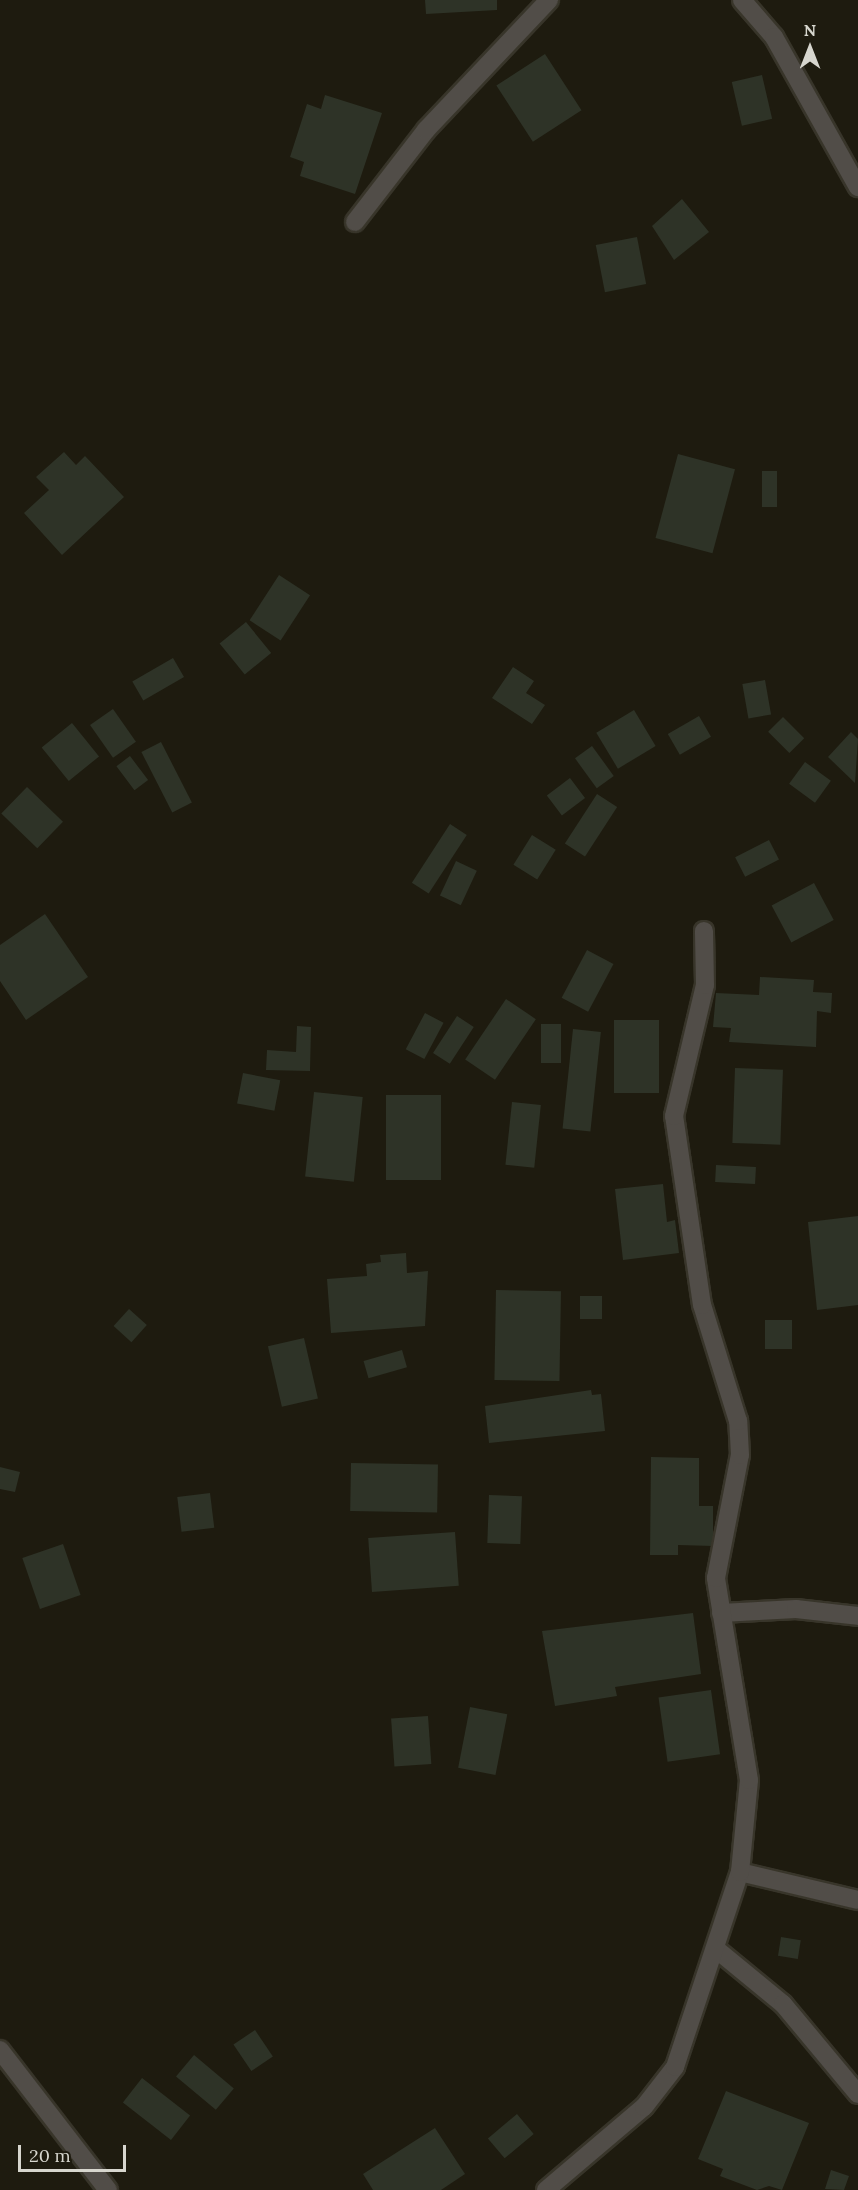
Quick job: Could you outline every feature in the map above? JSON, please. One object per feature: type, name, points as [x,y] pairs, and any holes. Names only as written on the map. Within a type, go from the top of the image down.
[{"type":"street","points":[[355,222],[426,130],[549,0]]},
{"type":"street","points":[[742,0],[774,36],[858,187]]},
{"type":"street","points":[[546,2190],[644,2107],[675,2067],[740,1872],[748,1780],[716,1578],[740,1455],[738,1421],[702,1305],[674,1116],[705,985],[704,931]]},
{"type":"street","points":[[721,1613],[796,1609],[858,1616]]},
{"type":"street","points":[[740,1872],[858,1900]]},
{"type":"street","points":[[716,1949],[783,2004],[858,2094]]},
{"type":"street","points":[[0,2050],[108,2190]]},
{"type":"building","points":[[425,0],[497,0],[497,10],[426,14]]},
{"type":"building","points":[[545,54],[581,110],[533,142],[496,86]]},
{"type":"building","points":[[762,75],[772,119],[742,126],[732,82]]},
{"type":"building","points":[[325,95],[382,113],[355,194],[300,176],[304,162],[290,157],[307,104],[321,109]]},
{"type":"building","points":[[682,199],[709,232],[674,260],[652,226]]},
{"type":"building","points":[[637,237],[646,284],[605,292],[596,245]]},
{"type":"building","points":[[64,452],[76,465],[85,456],[124,497],[62,555],[24,513],[49,490],[36,477]]},
{"type":"building","points":[[678,454],[735,469],[712,553],[655,538]]},
{"type":"building","points":[[762,471],[777,471],[777,507],[762,507]]},
{"type":"building","points":[[279,575],[310,595],[281,640],[250,620]]},
{"type":"building","points":[[246,622],[271,653],[245,674],[220,643]]},
{"type":"building","points":[[173,658],[184,677],[143,701],[132,682]]},
{"type":"building","points":[[513,667],[534,681],[526,693],[545,705],[532,724],[492,698]]},
{"type":"building","points":[[765,680],[771,714],[748,718],[742,684]]},
{"type":"building","points":[[113,709],[136,742],[113,758],[90,725]]},
{"type":"building","points":[[634,710],[656,746],[618,769],[596,733]]},
{"type":"building","points":[[699,716],[711,737],[680,755],[668,734]]},
{"type":"building","points":[[783,717],[804,738],[789,753],[768,732]]},
{"type":"building","points":[[72,723],[99,756],[69,781],[42,748]]},
{"type":"building","points":[[851,732],[858,739],[855,783],[828,757]]},
{"type":"building","points":[[161,742],[192,803],[172,813],[141,752]]},
{"type":"building","points":[[592,746],[614,776],[597,788],[575,758]]},
{"type":"building","points":[[130,756],[148,780],[134,790],[116,766]]},
{"type":"building","points":[[805,762],[831,781],[815,803],[789,784]]},
{"type":"building","points":[[570,778],[585,798],[562,815],[547,795]]},
{"type":"building","points":[[27,787],[63,822],[37,848],[1,814]]},
{"type":"building","points":[[597,794],[617,807],[585,857],[565,843]]},
{"type":"building","points":[[450,824],[467,835],[429,894],[412,883]]},
{"type":"building","points":[[532,835],[556,850],[537,880],[513,865]]},
{"type":"building","points":[[769,840],[779,860],[745,877],[735,857]]},
{"type":"building","points":[[456,861],[477,871],[461,905],[440,895]]},
{"type":"building","points":[[814,883],[834,920],[791,943],[772,906]]},
{"type":"building","points":[[45,914],[88,977],[26,1020],[0,981],[0,945]]},
{"type":"building","points":[[587,950],[613,964],[588,1012],[562,998]]},
{"type":"building","points":[[760,977],[814,980],[813,992],[832,993],[831,1013],[817,1011],[816,1047],[729,1042],[731,1028],[713,1027],[716,993],[759,995]]},
{"type":"building","points":[[506,999],[536,1019],[495,1080],[465,1060]]},
{"type":"building","points":[[425,1013],[444,1023],[424,1059],[406,1049]]},
{"type":"building","points":[[457,1016],[474,1027],[450,1064],[433,1053]]},
{"type":"building","points":[[614,1020],[659,1020],[659,1093],[614,1093]]},
{"type":"building","points":[[541,1024],[561,1024],[561,1063],[541,1063]]},
{"type":"building","points":[[297,1026],[311,1027],[310,1071],[266,1070],[267,1050],[296,1052]]},
{"type":"building","points":[[573,1029],[601,1032],[590,1131],[563,1128]]},
{"type":"building","points":[[735,1068],[783,1070],[780,1145],[732,1143]]},
{"type":"building","points":[[243,1073],[280,1080],[274,1111],[237,1103]]},
{"type":"building","points":[[314,1092],[363,1097],[354,1182],[305,1177]]},
{"type":"building","points":[[386,1095],[441,1095],[441,1180],[386,1180]]},
{"type":"building","points":[[512,1102],[541,1105],[534,1168],[505,1165]]},
{"type":"building","points":[[716,1165],[756,1167],[755,1184],[715,1182]]},
{"type":"building","points":[[663,1184],[667,1222],[675,1220],[679,1253],[623,1260],[615,1189]]},
{"type":"building","points":[[858,1216],[858,1305],[817,1310],[808,1222]]},
{"type":"building","points":[[406,1253],[407,1273],[428,1271],[425,1326],[331,1333],[327,1279],[367,1276],[366,1264],[381,1262],[380,1255]]},
{"type":"building","points":[[496,1290],[561,1291],[559,1381],[494,1380]]},
{"type":"building","points":[[580,1296],[602,1296],[602,1319],[580,1319]]},
{"type":"building","points":[[129,1309],[147,1325],[131,1342],[114,1326]]},
{"type":"building","points":[[765,1320],[792,1320],[792,1349],[765,1349]]},
{"type":"building","points":[[304,1338],[318,1398],[282,1407],[268,1346]]},
{"type":"building","points":[[402,1350],[407,1367],[369,1378],[364,1361]]},
{"type":"building","points":[[591,1390],[592,1395],[601,1394],[605,1431],[489,1443],[485,1406]]},
{"type":"building","points":[[651,1457],[699,1458],[699,1506],[713,1506],[713,1546],[678,1545],[678,1555],[650,1555]]},
{"type":"building","points":[[351,1463],[438,1465],[437,1513],[350,1511]]},
{"type":"building","points":[[0,1467],[20,1472],[15,1492],[0,1489]]},
{"type":"building","points":[[210,1493],[214,1528],[182,1532],[177,1497]]},
{"type":"building","points":[[489,1495],[522,1496],[520,1544],[487,1543]]},
{"type":"building","points":[[455,1532],[459,1586],[372,1592],[368,1538]]},
{"type":"building","points":[[63,1544],[81,1595],[40,1609],[22,1558]]},
{"type":"building","points":[[693,1613],[701,1674],[615,1687],[617,1696],[555,1706],[542,1631]]},
{"type":"building","points":[[711,1690],[720,1754],[668,1762],[659,1697]]},
{"type":"building","points":[[470,1707],[507,1714],[495,1775],[458,1768]]},
{"type":"building","points":[[428,1716],[431,1764],[394,1766],[391,1719]]},
{"type":"building","points":[[781,1937],[801,1940],[798,1959],[778,1956]]},
{"type":"building","points":[[255,2030],[273,2057],[251,2071],[233,2045]]},
{"type":"building","points":[[194,2055],[234,2088],[216,2110],[176,2076]]},
{"type":"building","points":[[142,2078],[190,2116],[171,2140],[123,2102]]},
{"type":"building","points":[[726,2091],[809,2123],[782,2190],[769,2186],[757,2190],[720,2176],[723,2169],[698,2159]]},
{"type":"building","points":[[517,2114],[534,2134],[505,2158],[488,2138]]},
{"type":"building","points":[[435,2128],[465,2174],[441,2190],[373,2190],[363,2174]]},
{"type":"building","points":[[831,2170],[849,2176],[844,2190],[825,2189]]}]
